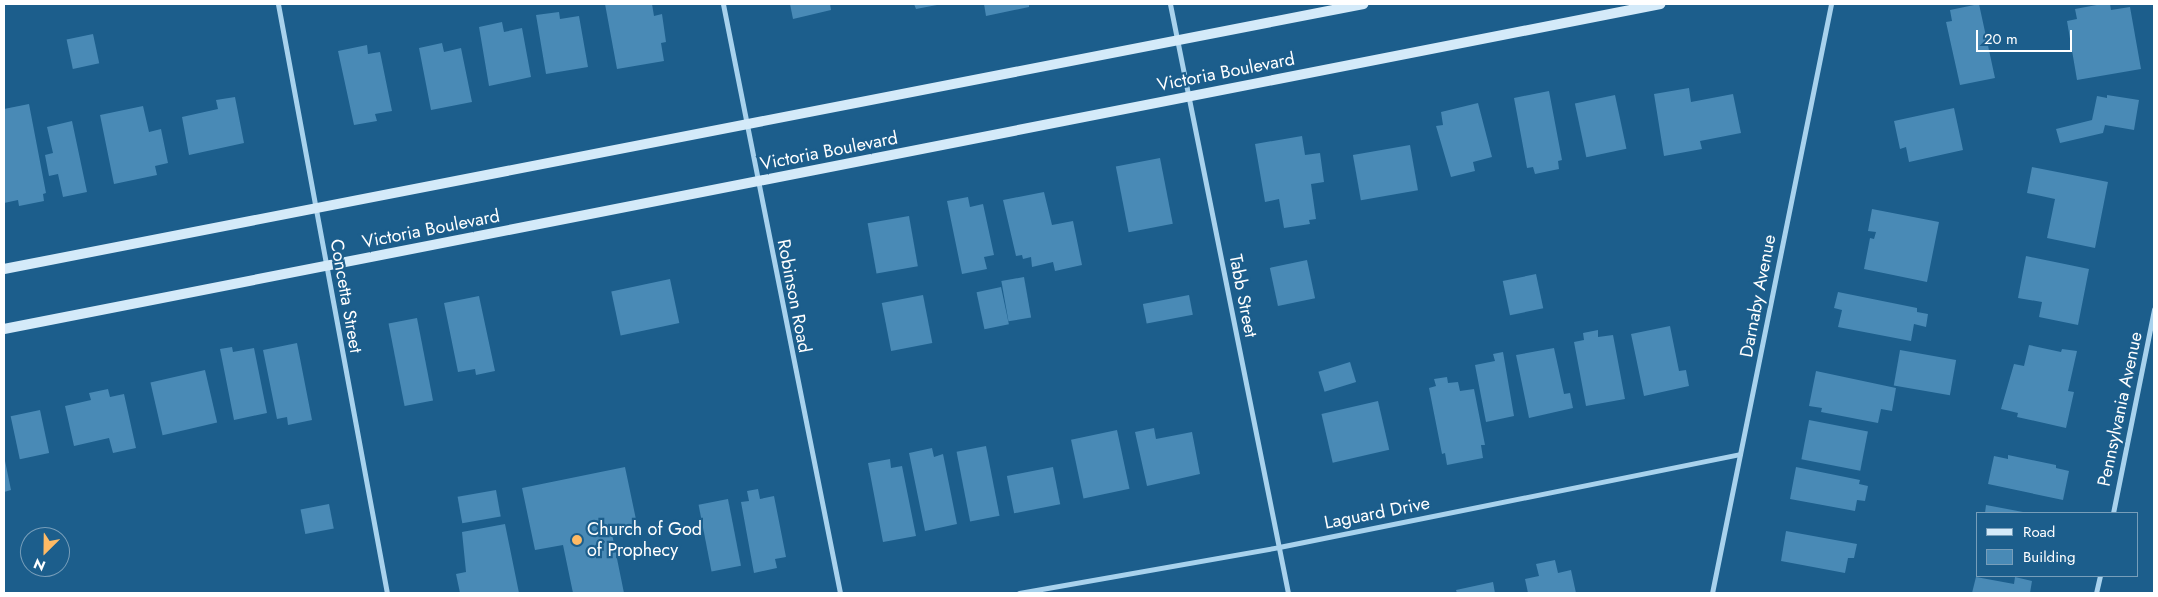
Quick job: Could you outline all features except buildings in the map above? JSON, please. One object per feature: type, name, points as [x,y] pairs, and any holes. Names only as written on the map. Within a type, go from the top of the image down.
[{"type":"main road","points":[[4,269],[1362,4]]},
{"type":"main road","name":"Victoria Boulevard","points":[[4,329],[1660,4]]},
{"type":"street","name":"Concetta Street","points":[[278,4],[387,593]]},
{"type":"street","name":"Robinson Road","points":[[723,4],[745,124],[840,593]]},
{"type":"street","name":"Tabb Street","points":[[1170,4],[1288,593]]},
{"type":"street","name":"Darnaby Avenue","points":[[1712,593],[1831,4]]},
{"type":"street","name":"Pennsylvania Avenue","points":[[2113,512],[2154,309]]},
{"type":"street","name":"Laguard Drive","points":[[1019,593],[1279,547],[1740,454]]},
{"type":"street","points":[[2096,593],[2100,577]]},
{"type":"place","name":"Church of God of Prophecy","points":[[577,540]]}]
